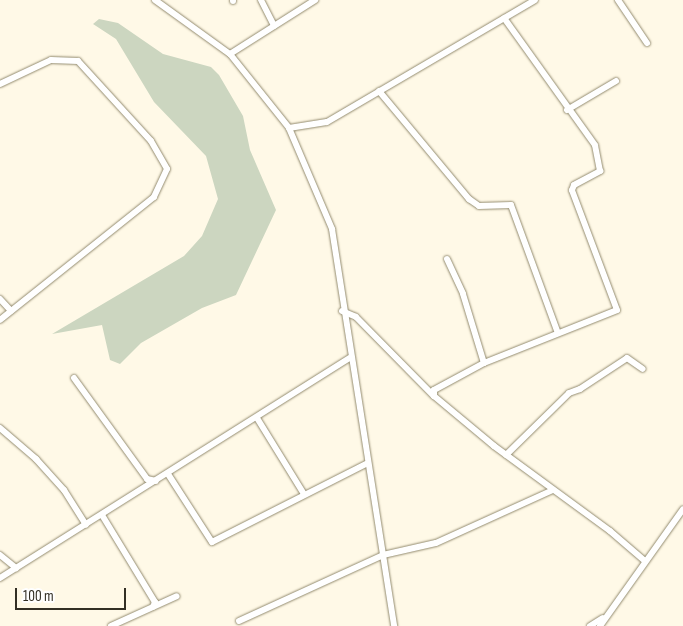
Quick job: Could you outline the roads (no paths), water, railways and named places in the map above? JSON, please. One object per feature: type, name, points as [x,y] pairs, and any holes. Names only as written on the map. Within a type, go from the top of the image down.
[{"type":"street","points":[[155,0],[230,54],[289,128],[332,229],[342,312],[394,626]]},
{"type":"street","points":[[261,0],[274,26]]},
{"type":"street","points":[[230,54],[315,0]]},
{"type":"street","points":[[289,128],[327,122],[379,91],[430,65],[535,0]]},
{"type":"street","points":[[618,0],[647,44]]},
{"type":"street","points":[[434,396],[434,390],[484,363],[557,331],[617,310],[572,190],[574,185],[600,172],[595,145],[567,110],[504,18]]},
{"type":"street","points":[[0,84],[51,60],[78,62],[151,141],[167,169],[154,197],[0,320]]},
{"type":"street","points":[[567,110],[616,81]]},
{"type":"street","points":[[379,91],[470,199],[479,206],[511,205],[557,331]]},
{"type":"street","points":[[447,259],[463,294],[484,363]]},
{"type":"street","points":[[0,299],[11,311]]},
{"type":"street","points":[[342,312],[356,318],[434,396],[506,455],[610,531],[645,562]]},
{"type":"street","points":[[0,578],[350,358]]},
{"type":"street","points":[[506,455],[569,393],[580,389],[627,358],[643,369]]},
{"type":"street","points":[[74,378],[147,479],[156,481]]},
{"type":"street","points":[[257,418],[304,494]]},
{"type":"street","points":[[0,428],[58,484],[86,525]]},
{"type":"street","points":[[168,474],[212,542],[368,463]]},
{"type":"street","points":[[239,621],[383,555],[436,543],[553,490]]},
{"type":"street","points":[[600,626],[683,510]]},
{"type":"street","points":[[102,515],[155,602],[153,607]]},
{"type":"street","points":[[0,555],[16,568]]},
{"type":"street","points":[[110,626],[177,596]]},
{"type":"street","points":[[590,626],[607,616]]}]
